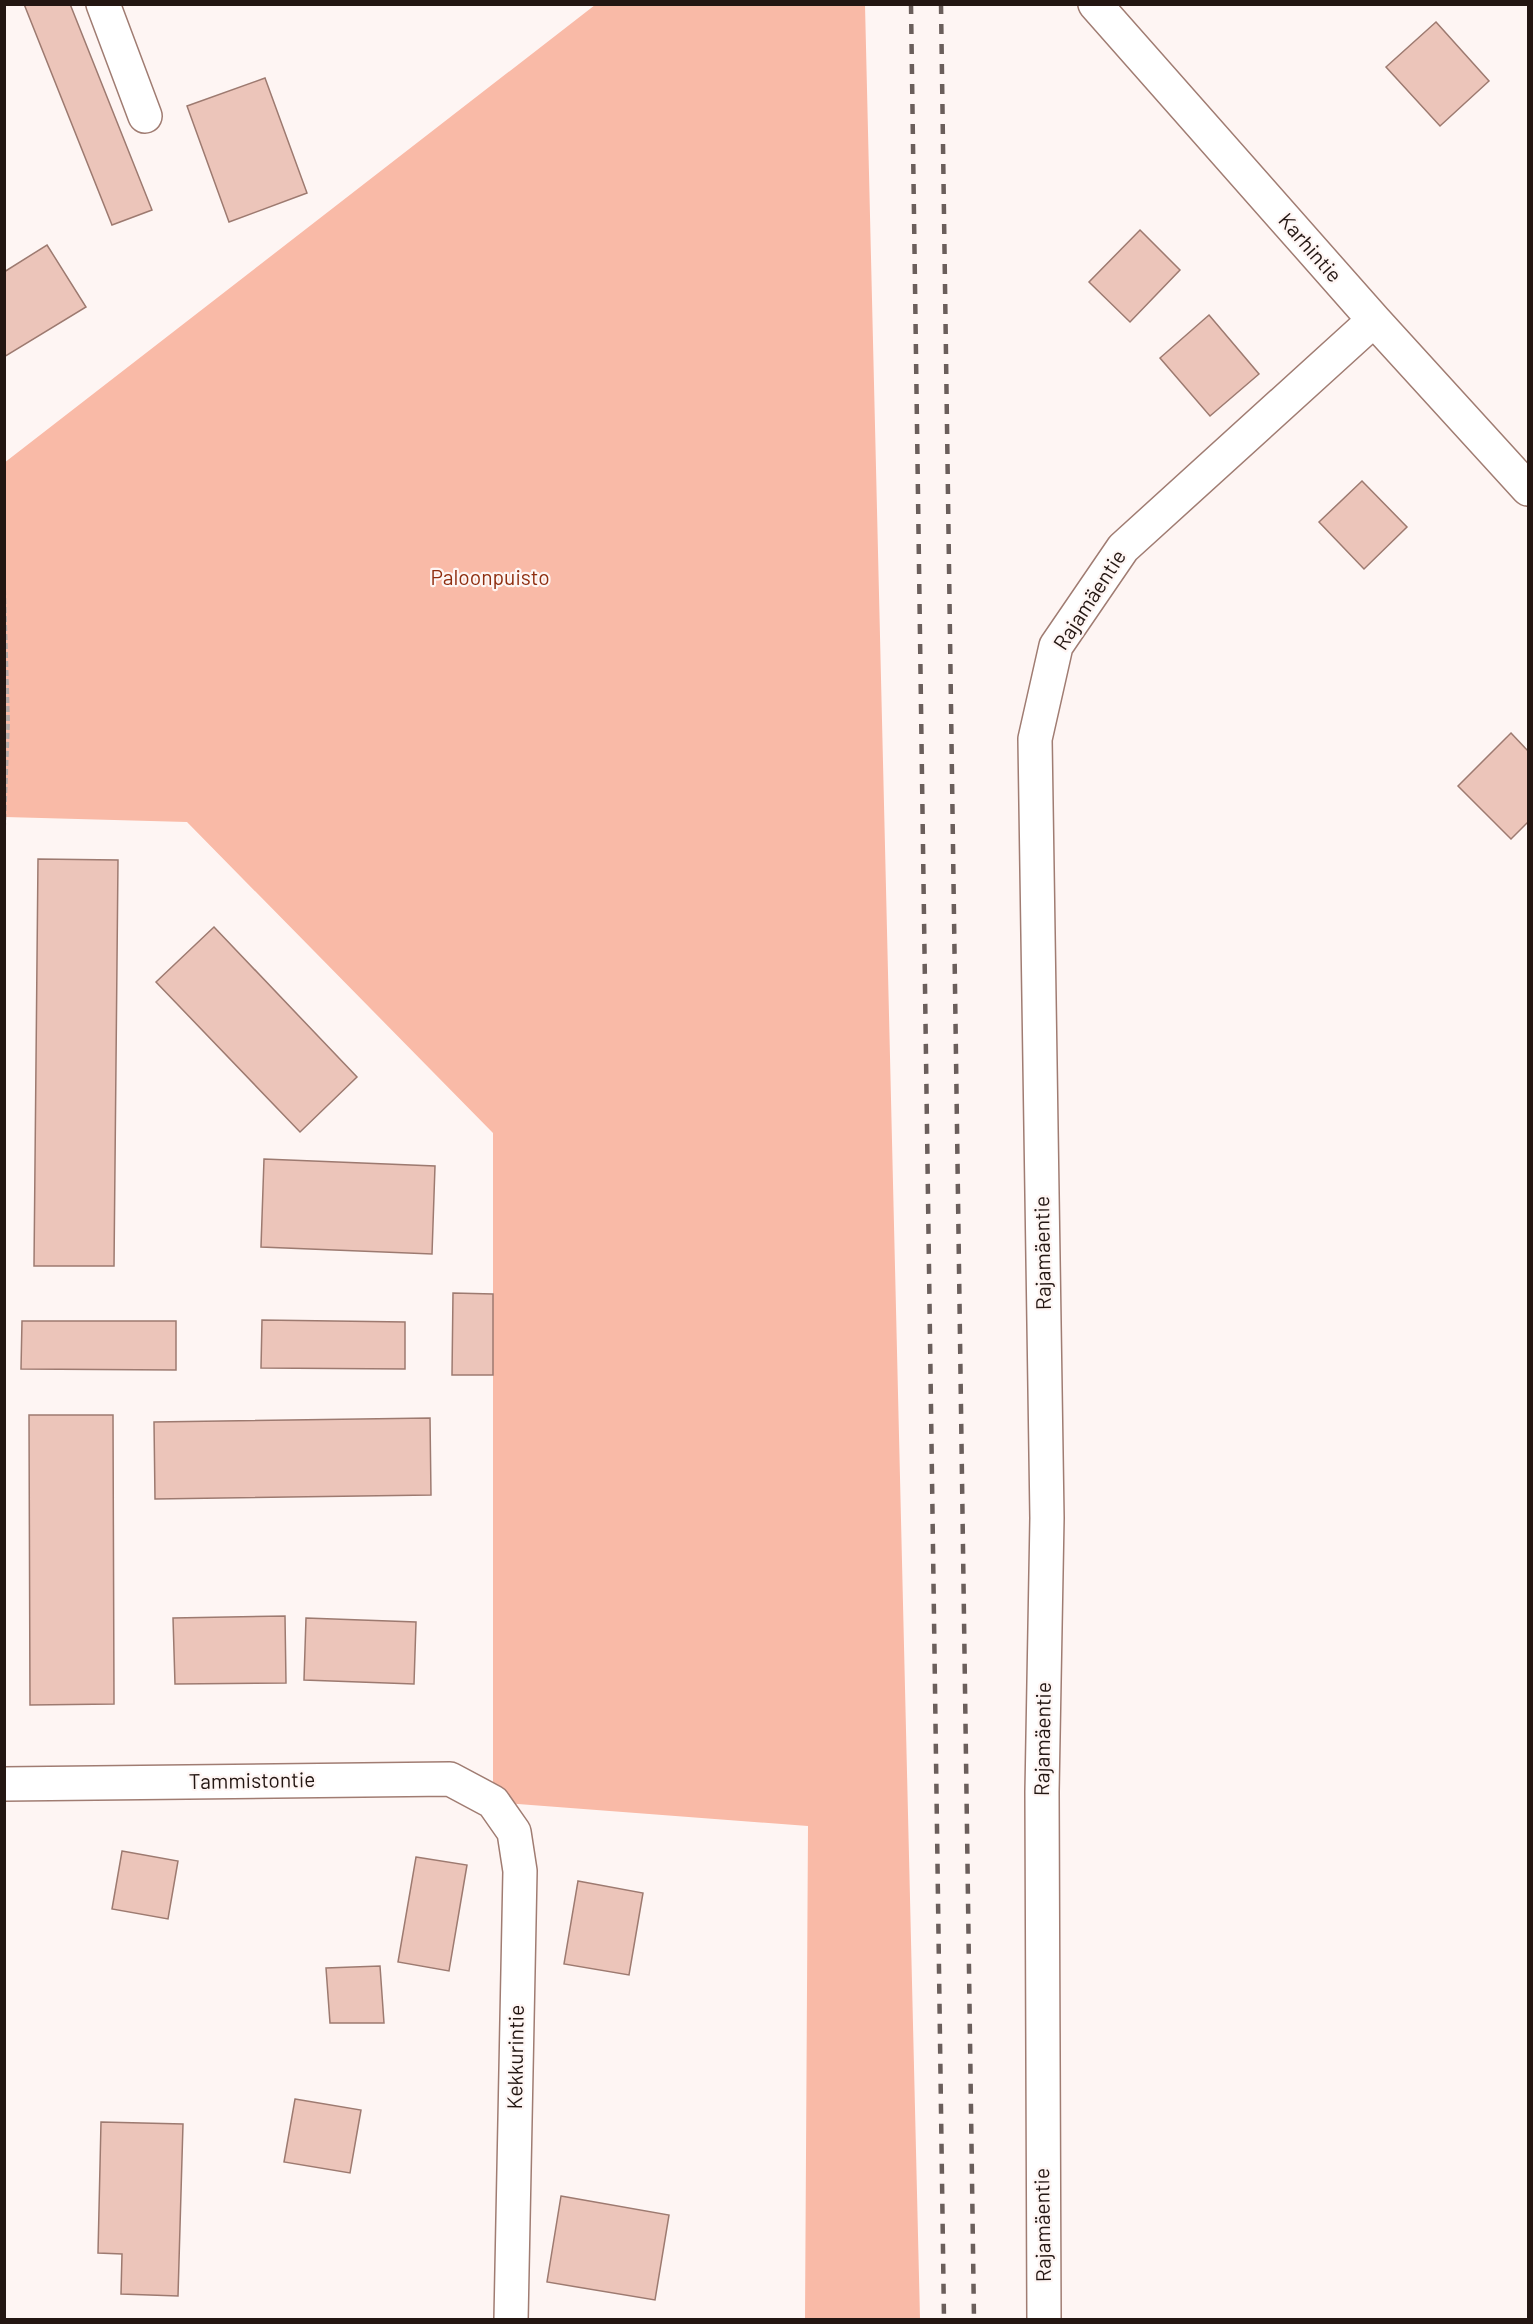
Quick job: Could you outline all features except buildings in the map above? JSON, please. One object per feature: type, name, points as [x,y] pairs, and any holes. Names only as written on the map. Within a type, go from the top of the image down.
[{"type":"street","points":[[102,4],[145,116]]},
{"type":"street","name":"Karhintie","points":[[1095,4],[1374,320],[1528,489]]},
{"type":"street","name":"Rajamäentie","points":[[1044,2319],[1042,1792],[1047,1518],[1035,739],[1056,646],[1123,548],[1374,320]]},
{"type":"street","name":"Tammistontie","points":[[4,1784],[450,1779],[493,1802]]},
{"type":"street","name":"Kekkurintie","points":[[493,1802],[514,1832],[520,1871],[511,2319]]},
{"type":"path","points":[[4,589],[8,722],[4,826]]},
{"type":"green space","name":"Paloonpuisto","points":[[595,5],[865,5],[920,2319],[805,2319],[808,1826],[493,1802],[493,1133],[187,822],[5,817],[4,463]]},
{"type":"railway","points":[[911,4],[944,2320]]},
{"type":"railway","points":[[941,4],[974,2320]]}]
